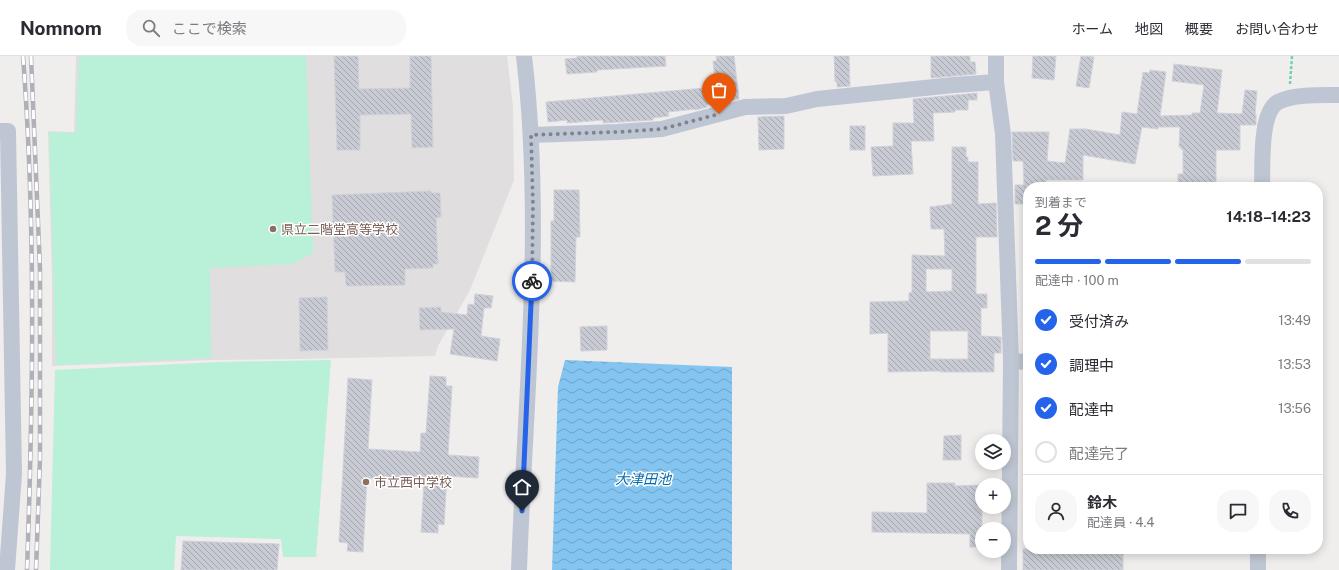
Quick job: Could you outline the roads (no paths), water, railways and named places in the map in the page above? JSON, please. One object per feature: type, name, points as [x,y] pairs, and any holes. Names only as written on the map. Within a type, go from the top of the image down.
[{"type":"street","points":[[519,570],[533,272],[531,135],[524,56]]},
{"type":"street","points":[[996,56],[996,82],[1003,134],[1011,361],[1009,570]]},
{"type":"street","points":[[531,135],[662,129],[745,107],[786,106],[817,99],[954,84],[996,82]]},
{"type":"street","points":[[1262,182],[1263,134],[1268,116],[1277,103],[1289,98],[1339,95]]},
{"type":"street","points":[[0,131],[8,131],[6,390],[14,474],[7,570]]},
{"type":"street","points":[[1011,361],[1023,362]]},
{"type":"street","points":[[1258,554],[1258,570]]},
{"type":"water","name":"大津田池","points":[[565,360],[732,367],[732,570],[552,570],[558,387]]},
{"type":"railway","points":[[23,56],[32,249],[31,442],[27,570]]},
{"type":"railway","points":[[31,56],[40,269],[40,458],[36,570]]},
{"type":"place","name":"県立二階堂高等学校","points":[[273,229]]},
{"type":"place","name":"市立西中学校","points":[[366,482]]}]
